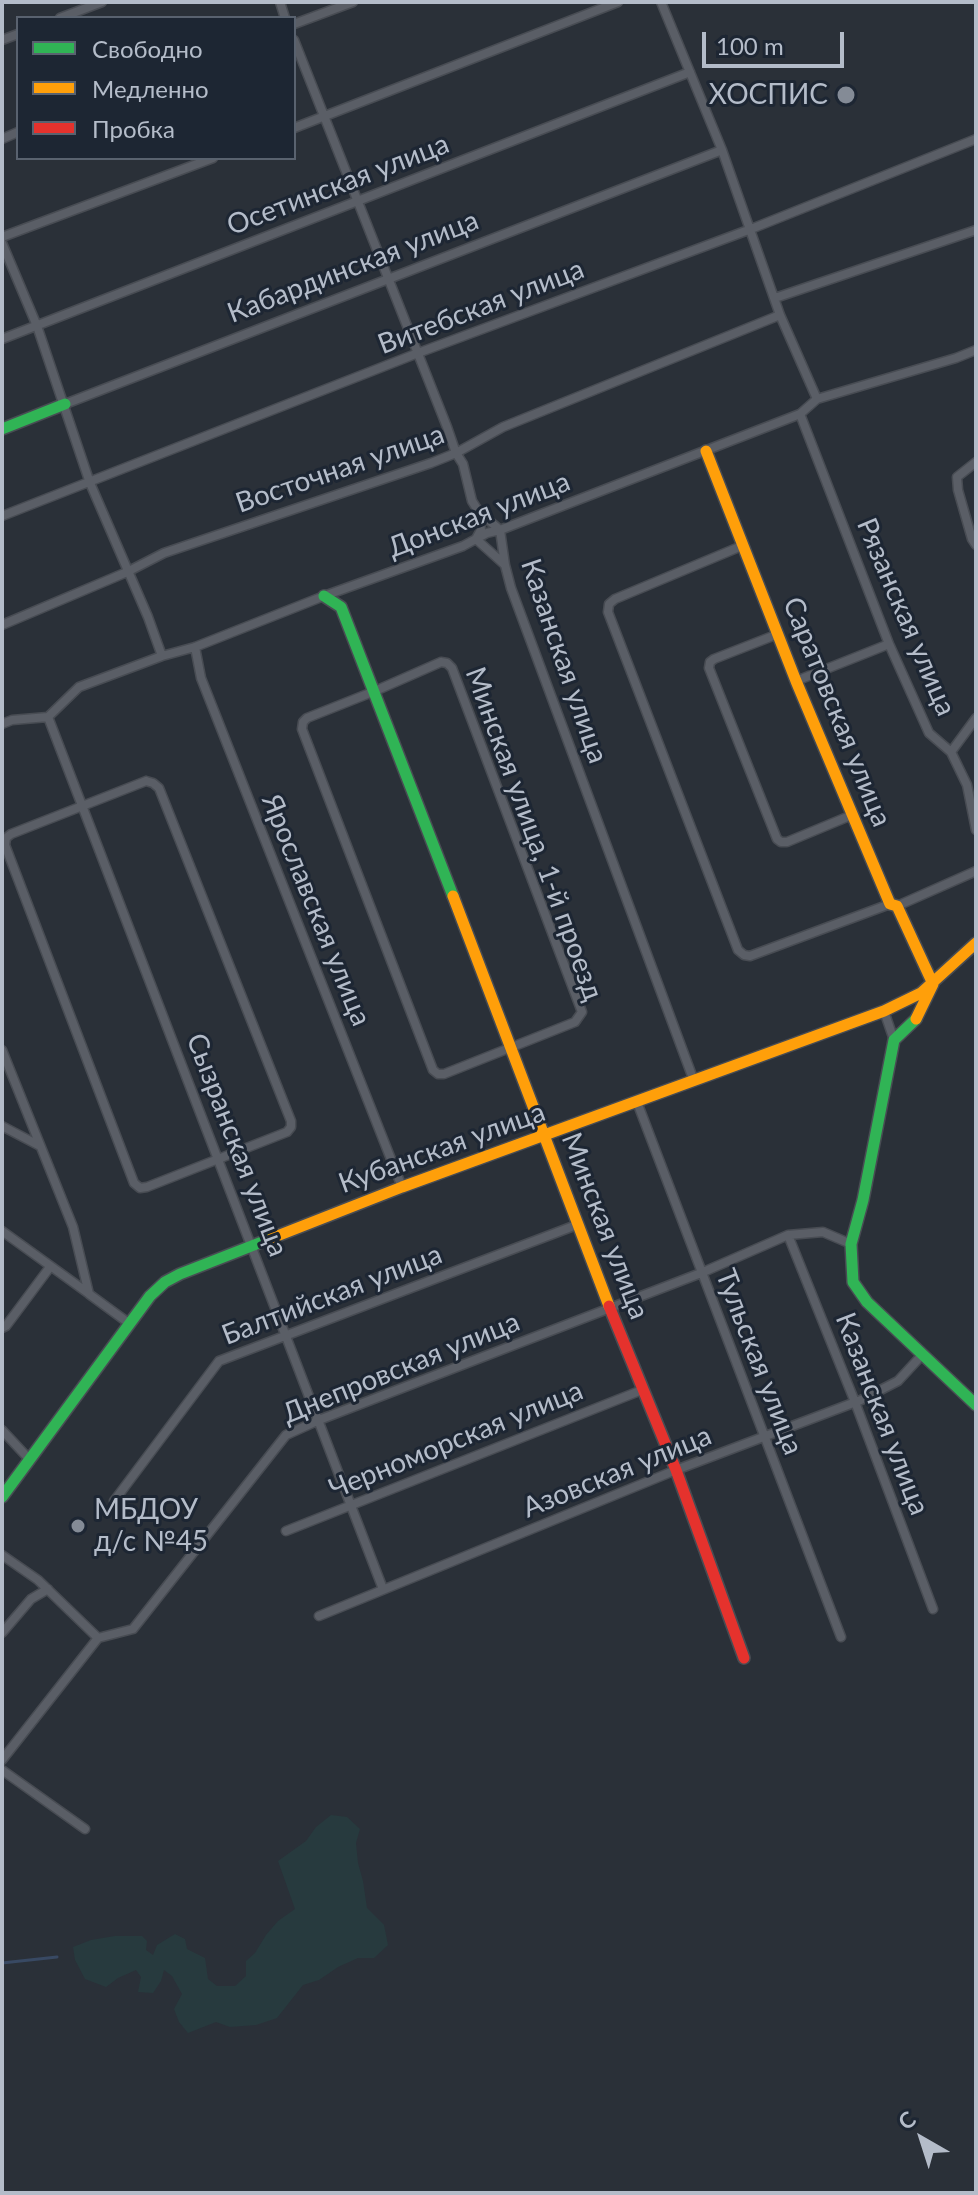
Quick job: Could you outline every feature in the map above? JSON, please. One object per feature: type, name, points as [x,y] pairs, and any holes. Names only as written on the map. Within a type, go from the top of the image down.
[{"type":"street","points":[[65,16],[102,2]]},
{"type":"street","points":[[296,23],[353,2]]},
{"type":"street","points":[[296,127],[618,2]]},
{"type":"street","points":[[661,2],[722,150],[780,315],[817,399]]},
{"type":"street","points":[[296,45],[456,453],[463,464],[469,491],[479,512],[481,530],[476,539],[505,565]]},
{"type":"street","name":"Осетинская улица","points":[[2,339],[690,72]]},
{"type":"street","name":"Витебская улица","points":[[2,516],[418,353],[751,229],[976,139]]},
{"type":"street","name":"Кабардинская улица","points":[[2,429],[722,150]]},
{"type":"street","points":[[2,237],[208,160]]},
{"type":"street","points":[[775,298],[976,230]]},
{"type":"street","points":[[2,243],[37,326],[90,483],[162,656]]},
{"type":"street","name":"Восточная улица","points":[[2,625],[164,553],[431,463],[503,427],[780,315]]},
{"type":"street","name":"Донская улица","points":[[48,717],[79,687],[195,647],[463,546],[487,533],[800,414],[817,399],[976,350]]},
{"type":"street","name":"Рязанская улица","points":[[800,414],[889,644],[929,733],[951,752],[967,785],[976,830]]},
{"type":"street","name":"Саратовская улица","points":[[706,451],[852,815],[933,984]]},
{"type":"street","points":[[976,462],[957,477],[958,490],[976,545]]},
{"type":"street","name":"Казанская улица","points":[[479,512],[500,530],[511,588],[694,1081]]},
{"type":"street","points":[[744,545],[615,599],[609,604],[608,612],[738,950],[750,956],[894,905],[976,871]]},
{"type":"street","name":"Минская улица","points":[[324,596],[341,607],[375,691],[610,1308],[676,1470],[744,1658]]},
{"type":"street","points":[[778,634],[714,659],[709,668],[777,839],[787,842],[852,815]]},
{"type":"street","points":[[796,681],[889,644]]},
{"type":"street","name":"Ярославская улица","points":[[195,647],[201,678],[402,1187]]},
{"type":"street","name":"Минская улица, 1-й проезд","points":[[441,662],[452,668],[582,1012],[575,1022],[444,1074],[433,1070],[302,729],[307,718],[375,691],[441,662]]},
{"type":"street","points":[[2,724],[12,720],[48,717]]},
{"type":"street","name":"Сызранская улица","points":[[48,717],[383,1589]]},
{"type":"street","points":[[951,752],[976,718]]},
{"type":"street","points":[[967,785],[976,778]]},
{"type":"street","points":[[146,781],[159,788],[291,1121],[287,1132],[147,1187],[140,1188],[134,1183],[5,845],[6,838],[11,834],[82,805],[146,781]]},
{"type":"street","name":"Кубанская улица","points":[[2,1497],[150,1296],[165,1282],[402,1187],[907,1002],[933,984],[976,943]]},
{"type":"street","points":[[894,1040],[918,1017],[933,984]]},
{"type":"street","points":[[884,1011],[894,1040],[863,1200],[851,1244],[853,1282],[867,1302],[976,1405]]},
{"type":"street","points":[[2,1050],[73,1227],[89,1294]]},
{"type":"street","name":"Тульская улица","points":[[637,1102],[841,1637]]},
{"type":"street","points":[[2,1126],[41,1147]]},
{"type":"street","name":"Балтийская улица","points":[[114,1501],[219,1361],[579,1224]]},
{"type":"street","points":[[2,1231],[130,1324]]},
{"type":"street","name":"Днепровская улица","points":[[98,1638],[133,1629],[286,1435],[701,1273],[788,1235],[823,1232],[851,1244]]},
{"type":"street","name":"Казанская улица","points":[[788,1235],[933,1609]]},
{"type":"street","points":[[2,1328],[50,1267]]},
{"type":"street","name":"Азовская улица","points":[[319,1616],[676,1470],[855,1402],[898,1381],[922,1355]]},
{"type":"street","name":"Черноморская улица","points":[[286,1531],[642,1390]]},
{"type":"street","points":[[2,1430],[30,1460]]},
{"type":"street","points":[[2,1555],[48,1589],[98,1638],[2,1760]]},
{"type":"street","points":[[2,1633],[31,1599],[48,1589]]},
{"type":"street","points":[[2,1770],[85,1829]]},
{"type":"green space","points":[[331,1815],[347,1817],[360,1829],[356,1843],[367,1908],[384,1925],[388,1945],[374,1958],[358,1958],[319,1980],[303,1985],[277,2018],[256,2025],[230,2027],[216,2022],[188,2033],[174,2009],[182,1994],[172,1976],[164,1970],[153,1993],[138,1992],[141,1977],[136,1970],[106,1987],[85,1979],[75,1960],[73,1947],[115,1936],[142,1936],[147,1941],[146,1950],[153,1955],[157,1945],[175,1934],[185,1939],[187,1949],[205,1958],[208,1979],[217,1986],[235,1986],[246,1976],[246,1961],[266,1935],[278,1921],[295,1909],[278,1861],[306,1841],[316,1827]]},
{"type":"waterway","points":[[2,1963],[57,1957]]},
{"type":"traffic: fast","points":[[2,429],[65,404]]},
{"type":"traffic: fast","points":[[324,596],[341,607],[453,896]]},
{"type":"traffic: fast","points":[[916,1019],[894,1040],[863,1200],[851,1244],[853,1282],[867,1302],[976,1405]]},
{"type":"traffic: fast","points":[[2,1497],[150,1296],[165,1282],[180,1274],[272,1238]]},
{"type":"traffic: slow","points":[[706,451],[796,681],[890,904],[897,906],[933,984],[916,1019]]},
{"type":"traffic: slow","points":[[453,896],[609,1306]]},
{"type":"traffic: slow","points":[[272,1238],[402,1187],[884,1011],[921,993],[976,943]]},
{"type":"traffic: jam","points":[[609,1306],[676,1470],[744,1658]]},
{"type":"place","name":"ХОСПИС","points":[[846,95]]},
{"type":"place","name":"МБДОУ д/с №45","points":[[78,1526]]}]
